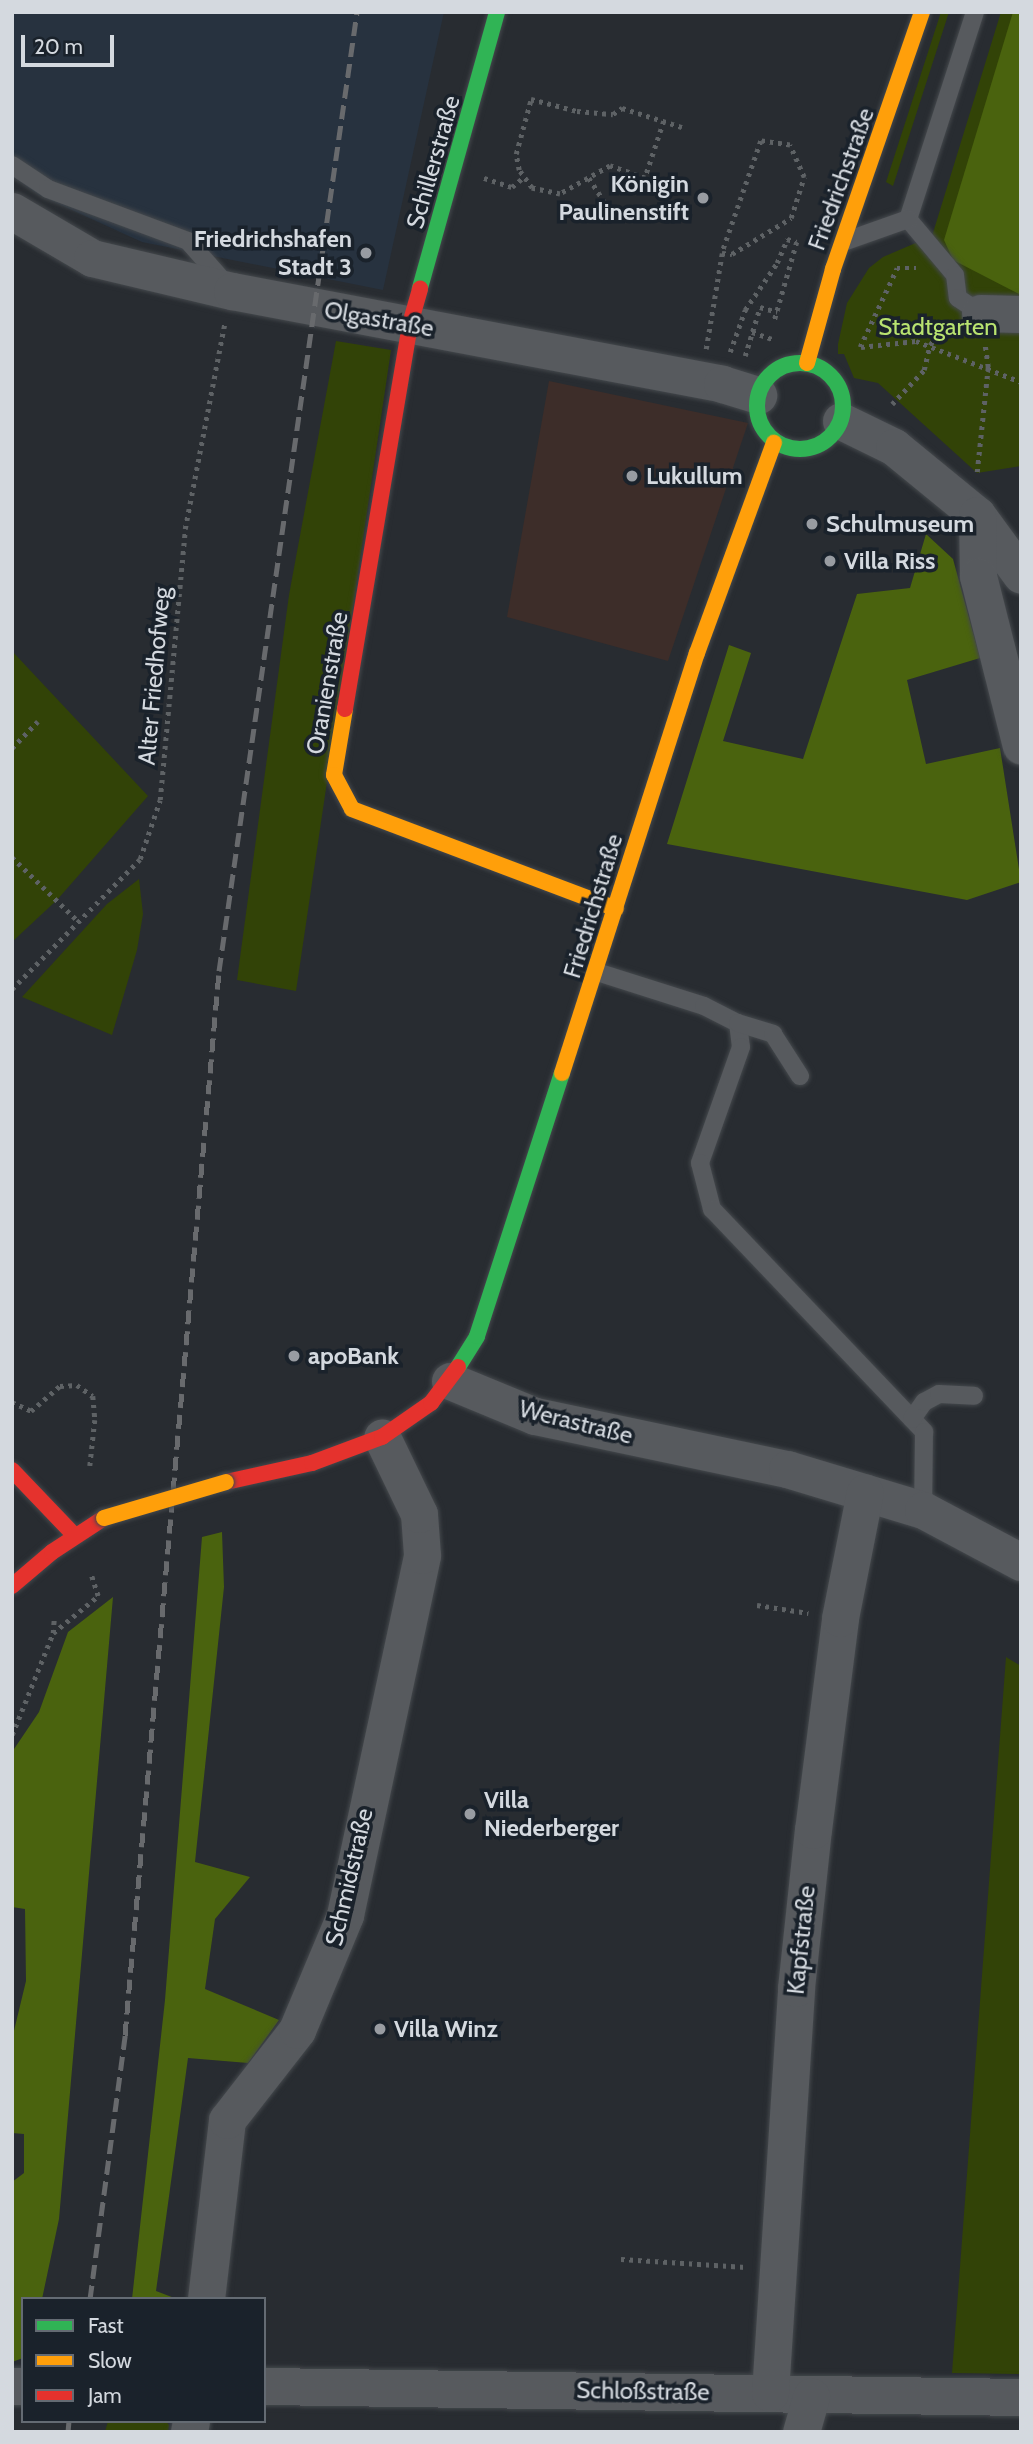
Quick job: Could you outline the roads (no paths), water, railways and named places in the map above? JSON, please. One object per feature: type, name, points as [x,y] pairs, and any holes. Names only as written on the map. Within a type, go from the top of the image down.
[{"type":"main road","name":"Schillerstraße","points":[[410,324],[456,171],[497,12]]},
{"type":"main road","name":"Friedrichstraße","points":[[807,363],[922,12]]},
{"type":"main road","name":"Oranienstraße","points":[[410,324],[334,775],[352,809],[616,909]]},
{"type":"main road","points":[[807,363],[834,378],[844,406],[841,421],[834,434],[809,450],[774,443],[760,424],[758,395],[776,369],[807,363]]},
{"type":"main road","name":"Friedrichstraße","points":[[450,1381],[477,1336],[597,972],[697,653],[774,443]]},
{"type":"main road","points":[[12,1586],[75,1536],[104,1518],[153,1500],[325,1460],[382,1437],[421,1411],[450,1381]]},
{"type":"main road","points":[[12,1471],[75,1536]]},
{"type":"street","name":"Olgastraße","points":[[12,211],[92,257],[229,303],[410,324],[722,384],[758,395]]},
{"type":"street","points":[[969,305],[1021,314]]},
{"type":"street","points":[[841,421],[894,447],[977,515],[1021,575]]},
{"type":"street","points":[[977,515],[978,576],[1021,746]]},
{"type":"street","name":"Werastraße","points":[[450,1381],[535,1416],[787,1469],[923,1510],[1021,1562]]},
{"type":"street","name":"Schmidstraße","points":[[206,2297],[227,2120],[297,2030],[345,1915],[422,1555],[419,1514],[382,1437]]},
{"type":"street","name":"Kapfstraße","points":[[770,2392],[796,1988],[840,1618],[865,1492]]},
{"type":"street","name":"Schloßstraße","points":[[266,2386],[1021,2397]]},
{"type":"street","points":[[801,2432],[811,2396]]},
{"type":"lane","points":[[908,219],[975,12]]},
{"type":"lane","points":[[12,165],[48,189],[188,241],[229,303]]},
{"type":"lane","points":[[846,241],[908,219]]},
{"type":"lane","points":[[908,219],[955,275],[969,305]]},
{"type":"lane","points":[[597,972],[704,1006],[738,1023],[773,1034],[800,1076]]},
{"type":"lane","points":[[738,1023],[741,1047],[700,1163],[712,1209],[924,1432],[923,1510]]},
{"type":"lane","points":[[547,1054],[567,1061]]},
{"type":"lane","points":[[912,1419],[924,1402],[939,1394],[974,1395]]},
{"type":"railway","points":[[90,2297],[125,2035],[219,971],[357,12]]},
{"type":"railway","points":[[68,2432],[69,2423]]},
{"type":"place","name":"Königin Paulinenstift","points":[[703,198]]},
{"type":"place","name":"Friedrichshafen Stadt 3","points":[[366,253]]},
{"type":"place","name":"Lukullum","points":[[632,476]]},
{"type":"place","name":"Schulmuseum","points":[[812,524]]},
{"type":"place","name":"Villa Riss","points":[[830,561]]},
{"type":"place","name":"apoBank","points":[[294,1356]]},
{"type":"place","name":"Villa Niederberger","points":[[470,1814]]},
{"type":"place","name":"Villa Winz","points":[[380,2029]]},
{"type":"park label","name":"Stadtgarten","points":[[938,327]]}]
